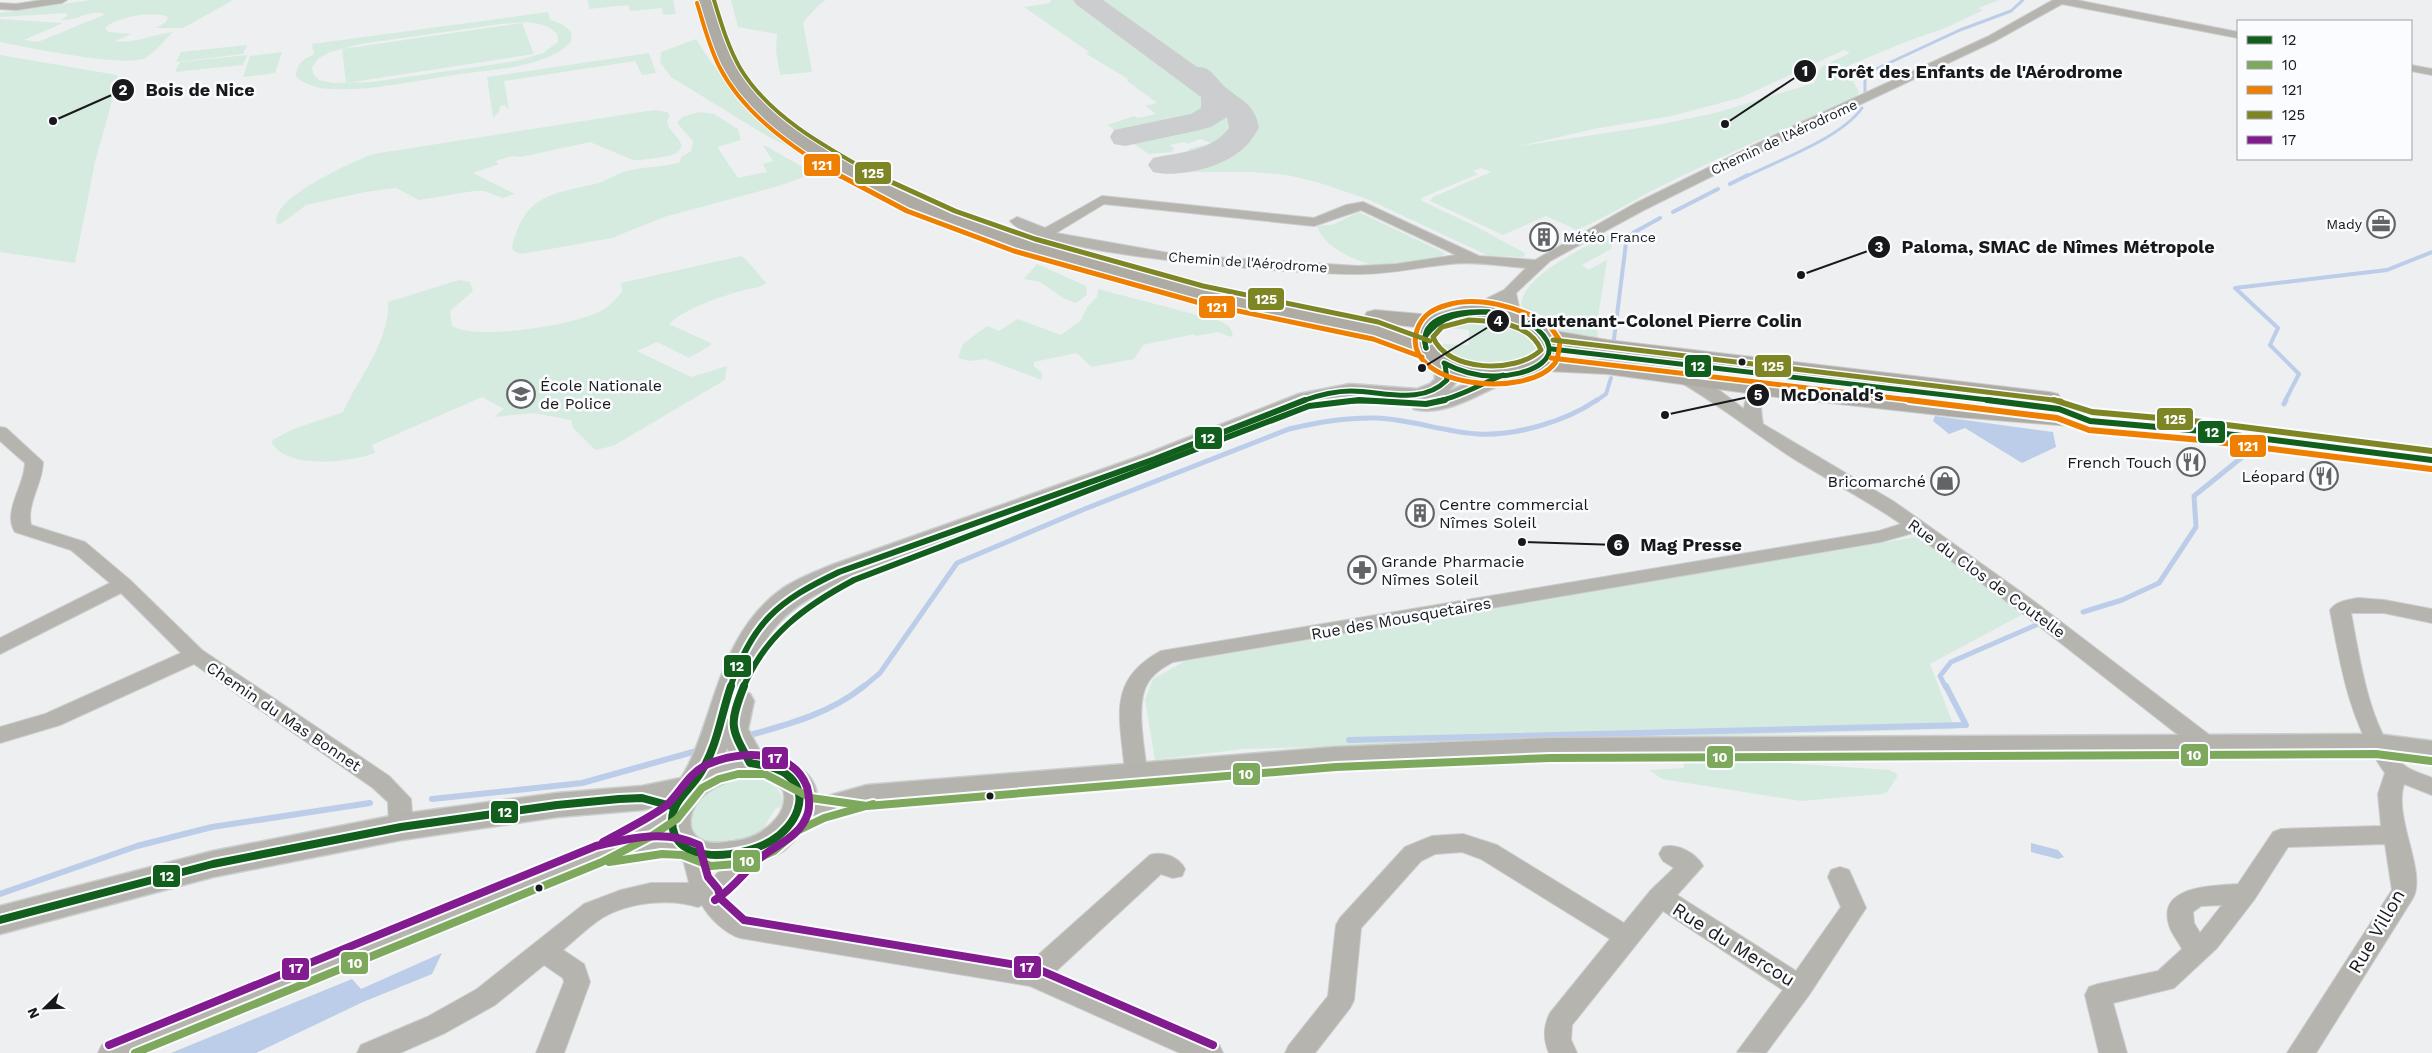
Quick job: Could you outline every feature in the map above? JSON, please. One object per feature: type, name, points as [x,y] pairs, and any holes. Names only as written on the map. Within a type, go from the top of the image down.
[{"type":"main road","points":[[705,0],[721,51],[738,81],[750,96],[778,123],[831,161],[896,196],[968,225],[1055,255],[1212,297],[1395,335],[1436,357],[1472,373],[1502,376],[1518,374],[1543,364],[1607,367],[1766,389],[1957,410],[2120,422],[2432,460]]},
{"type":"main road","points":[[716,0],[724,27],[735,53],[752,81],[776,106],[800,126],[860,166],[928,200],[1050,245],[1158,275],[1251,297],[1347,314],[1434,322]]},
{"type":"main road","points":[[1436,357],[1423,339],[1426,330],[1434,322],[1451,314],[1473,311],[1512,298],[1534,325],[1548,337],[1552,349],[1550,356],[1543,364]]},
{"type":"main road","points":[[1548,337],[1608,347],[2042,397],[2192,422],[2432,450]]},
{"type":"street","points":[[0,6],[16,8],[62,0]]},
{"type":"street","points":[[2060,0],[2237,35]]},
{"type":"street","name":"Chemin de l'Aérodrome","points":[[1483,262],[1512,298],[1537,264],[1551,254],[1663,194],[1793,131],[1982,44],[2060,0]]},
{"type":"street","points":[[2412,68],[2432,72]]},
{"type":"street","points":[[1045,234],[1102,200],[1314,222],[1356,206],[1363,206],[1483,262]]},
{"type":"street","name":"Chemin de l'Aérodrome","points":[[1017,221],[1045,234],[1158,256],[1230,262],[1358,270],[1396,268],[1452,259],[1537,264]]},
{"type":"street","points":[[1209,1053],[1033,976],[740,928],[714,904],[710,893],[700,881],[689,849],[676,836],[672,824],[683,797],[708,758],[744,653],[762,621],[791,596],[839,572],[1155,459],[1307,400],[1330,393],[1356,391],[1400,396],[1427,394],[1442,386],[1447,380],[1436,357]]},
{"type":"street","points":[[750,763],[733,729],[740,697],[751,668],[776,630],[795,612],[821,596],[862,576],[1309,406],[1359,400],[1431,403],[1458,397],[1473,387],[1502,376]]},
{"type":"street","name":"Rue du Clos de Coutelle","points":[[1682,377],[1714,394],[1755,426],[1808,460],[1886,504],[2028,607],[2208,746]]},
{"type":"street","points":[[1755,426],[1752,407],[1754,399],[1766,389]]},
{"type":"street","points":[[0,432],[34,462],[34,472],[20,518],[22,528],[78,546],[123,584],[194,655]]},
{"type":"street","name":"Rue des Mousquetaires","points":[[1136,773],[1129,702],[1137,679],[1155,661],[1168,656],[1881,536],[1916,526]]},
{"type":"street","points":[[0,647],[123,584]]},
{"type":"street","points":[[2432,616],[2369,605],[2347,604],[2340,610],[2362,713],[2377,744],[2397,772],[2432,787]]},
{"type":"street","name":"Chemin du Mas Bonnet","points":[[0,735],[52,720],[194,655],[381,782],[398,799],[401,827]]},
{"type":"street","points":[[370,1053],[436,1025],[486,997],[593,911],[635,897],[669,906],[710,893],[726,883],[739,865],[756,850],[776,839],[792,824],[821,810],[867,797],[1136,773],[1335,758],[1550,749],[2377,744],[2432,752]]},
{"type":"street","points":[[112,1053],[599,854],[683,797],[712,772],[750,763],[768,765],[783,771],[809,788],[867,797]]},
{"type":"street","name":"Rue Villon","points":[[2301,1053],[2404,891],[2404,880],[2394,835],[2390,794],[2397,772]]},
{"type":"street","points":[[792,824],[800,809],[800,794],[795,780]]},
{"type":"street","points":[[0,920],[213,864],[401,827],[557,805],[642,798],[683,797]]},
{"type":"street","points":[[2113,1053],[2098,995],[2165,980],[2208,942],[2245,893],[2281,838],[2394,835]]},
{"type":"street","points":[[1300,1053],[1341,1000],[1349,925],[1413,854],[1432,845],[1463,843],[1489,852],[1626,937]]},
{"type":"street","points":[[599,854],[662,845],[689,849],[712,856],[734,856],[756,850]]},
{"type":"street","points":[[1564,1053],[1557,1040],[1559,1021],[1660,897],[1691,866],[1671,854]]},
{"type":"street","points":[[1033,976],[1159,862],[1172,869]]},
{"type":"street","name":"Rue du Mercou","points":[[1660,897],[1800,987],[1854,908],[1840,877]]},
{"type":"street","points":[[2197,951],[2181,924],[2181,908],[2196,897],[2245,893]]},
{"type":"street","points":[[544,951],[575,972],[577,982],[550,1053]]},
{"type":"street","points":[[1751,1052],[1800,987]]},
{"type":"green space","points":[[91,0],[233,0],[183,28],[156,28],[166,22],[168,17],[154,14],[126,18],[110,24],[105,28],[108,32],[131,34],[115,41],[137,40],[173,32],[149,56],[134,60],[97,59],[0,42],[0,19],[63,23],[24,40],[38,42],[106,14],[93,13],[73,19],[61,20],[67,16],[67,13],[0,17],[0,13]]},
{"type":"green space","points":[[588,0],[673,0],[676,14],[663,15],[662,8],[630,11],[628,5],[589,9]]},
{"type":"green space","points":[[731,0],[826,0],[803,22],[812,72],[780,75],[776,51],[777,34],[738,27]]},
{"type":"green space","points":[[1051,0],[2000,0],[1978,8],[1983,10],[1948,27],[1908,41],[1843,68],[1854,70],[1852,79],[1859,92],[1854,101],[1778,131],[1655,189],[1577,230],[1546,216],[1503,235],[1430,201],[1433,197],[1491,172],[1481,168],[1473,171],[1478,174],[1421,198],[1422,201],[1475,226],[1525,253],[1524,257],[1489,256],[1367,199],[1317,182],[1287,175],[1252,172],[1178,172],[1161,161],[1164,157],[1190,151],[1188,149],[1211,143],[1200,139],[1187,144],[1185,142],[1170,145],[1175,149],[1172,150],[1173,152],[1149,154],[1107,125],[1134,116],[1138,118],[1156,114],[1145,106],[1157,103],[1126,80],[1128,79],[1085,53],[1089,52],[1024,7],[1050,3]],"holes":[[[1844,50],[1850,53],[1821,67],[1814,83],[1715,113],[1652,126],[1515,147],[1599,128],[1671,116],[1740,98]]]},
{"type":"green space","points":[[548,12],[550,20],[563,25],[571,32],[572,37],[567,46],[560,51],[520,66],[352,89],[320,88],[307,84],[296,77],[297,69],[301,63],[314,54],[312,44]],"holes":[[[527,22],[550,28],[557,34],[558,42],[543,53],[516,61],[372,82],[333,83],[319,80],[313,74],[312,67],[319,58],[330,52],[360,44],[500,24]]]},
{"type":"green space","points":[[522,23],[534,54],[346,83],[342,49]]},
{"type":"green space","points":[[696,39],[719,73],[746,104],[791,144],[808,156],[767,136],[671,77],[660,62],[661,52]]},
{"type":"green space","points":[[247,45],[243,54],[176,62],[181,52]]},
{"type":"green space","points":[[282,52],[275,73],[243,77],[250,56]]},
{"type":"green space","points":[[649,53],[656,73],[642,75],[635,61],[504,81],[509,110],[505,105],[500,106],[499,112],[493,118],[487,77]]},
{"type":"green space","points":[[0,55],[117,75],[118,80],[95,162],[75,263],[0,252]]},
{"type":"green space","points":[[247,55],[243,65],[175,72],[180,62]]},
{"type":"green space","points":[[654,110],[668,112],[670,116],[667,121],[668,125],[682,146],[678,152],[670,156],[633,160],[590,142],[521,157],[513,156],[495,161],[499,164],[473,173],[515,194],[503,198],[484,191],[474,191],[419,200],[396,188],[365,192],[306,205],[282,223],[277,224],[278,214],[298,193],[314,182],[373,154]]},
{"type":"green space","points":[[699,112],[714,114],[738,129],[741,140],[717,147],[738,178],[767,172],[763,164],[773,161],[763,146],[806,169],[803,177],[782,185],[664,217],[612,238],[522,254],[515,252],[512,248],[517,230],[524,217],[532,207],[542,200],[565,191],[599,183],[627,171],[680,162],[681,157],[691,151],[693,141],[677,123],[682,117]]},
{"type":"green space","points":[[1359,212],[1445,253],[1442,256],[1394,267],[1379,266],[1368,264],[1346,255],[1336,249],[1321,235],[1317,226],[1332,225]]},
{"type":"green space","points":[[1617,231],[1611,249],[1582,265],[1588,270],[1607,260],[1597,323],[1598,338],[1560,332],[1521,306],[1524,294],[1532,283],[1545,272],[1560,261]]},
{"type":"green space","points":[[741,256],[766,283],[704,303],[686,312],[669,324],[711,343],[710,346],[689,358],[657,342],[637,351],[691,377],[727,366],[725,380],[613,446],[595,450],[573,428],[571,420],[534,413],[494,417],[504,409],[482,397],[372,445],[375,453],[350,459],[319,462],[303,460],[290,457],[278,450],[271,441],[291,430],[343,412],[379,345],[387,317],[388,302],[459,280],[470,282],[473,291],[450,311],[452,326],[464,330],[482,332],[525,330],[568,322],[599,312],[609,306],[622,292],[621,283]]},
{"type":"green space","points":[[1037,264],[1086,286],[1087,295],[1076,303],[1065,299],[1040,282],[1024,279]]},
{"type":"green space","points":[[1098,289],[1220,321],[1229,326],[1233,334],[1231,337],[1218,332],[1196,336],[1194,334],[1143,345],[1134,359],[1091,367],[1077,353],[1034,362],[1034,366],[1042,373],[1042,380],[986,359],[969,361],[958,358],[963,344],[987,326],[999,331],[1018,319],[1061,335],[1081,320],[1087,307],[1097,297]]},
{"type":"green space","points":[[1482,316],[1516,322],[1528,329],[1533,333],[1539,344],[1536,356],[1519,366],[1507,369],[1480,369],[1455,360],[1444,353],[1436,344],[1469,345],[1469,330],[1440,327],[1451,321]]},
{"type":"green space","points":[[1916,537],[2025,613],[1930,664],[1955,729],[1243,749],[1155,760],[1145,700],[1153,679],[1185,661]]},
{"type":"green space","points":[[1743,760],[1889,770],[1897,774],[1897,777],[1887,792],[1881,794],[1801,801],[1662,779],[1649,770],[1684,768],[1683,762]]},
{"type":"green space","points":[[755,777],[775,787],[783,799],[784,806],[775,809],[765,826],[769,831],[737,842],[734,839],[716,844],[707,843],[707,840],[693,832],[690,818],[695,802],[700,795],[724,782]]},
{"type":"water","points":[[1935,416],[2053,432],[2056,447],[2022,463],[1965,428],[1949,434],[1933,421]]},
{"type":"water","points":[[2031,843],[2058,850],[2064,857],[2058,859],[2031,852]]},
{"type":"water","points":[[442,953],[432,974],[363,1002],[256,1053],[171,1053],[352,979],[361,989]]},
{"type":"waterway","points":[[1865,96],[1865,79],[1876,69],[1960,30],[2011,11],[2023,0]]},
{"type":"waterway","points":[[1745,177],[1825,139],[1852,119],[1862,108]]},
{"type":"waterway","points":[[1730,184],[1748,175]]},
{"type":"waterway","points":[[1673,212],[1718,189]]},
{"type":"waterway","points":[[1614,339],[1626,243],[1633,233],[1660,218]]},
{"type":"waterway","points":[[2285,401],[2299,374],[2270,345],[2278,328],[2235,288],[2387,270],[2432,252]]},
{"type":"waterway","points":[[1596,401],[1606,394],[1611,378]]},
{"type":"waterway","points":[[862,688],[880,673],[957,563],[1087,508],[1289,429],[1311,424],[1343,419],[1376,418],[1465,433],[1493,434],[1525,430],[1556,421],[1585,408],[1597,400]]},
{"type":"waterway","points":[[2284,404],[2286,400]]},
{"type":"waterway","points":[[2083,612],[2122,600],[2159,583],[2196,527],[2194,496],[2246,454]]},
{"type":"waterway","points":[[1946,688],[1940,676],[1951,662],[2036,625]]},
{"type":"waterway","points":[[750,735],[795,722],[838,704],[864,686]]},
{"type":"waterway","points":[[1349,740],[1966,725],[1946,686]]},
{"type":"waterway","points":[[432,799],[582,783],[700,750]]},
{"type":"waterway","points":[[0,894],[137,846],[212,827],[370,803]]},
{"type":"taxiway","points":[[1086,0],[1212,91]]},
{"type":"taxiway","points":[[1199,75],[1212,91]]},
{"type":"taxiway","points":[[1125,137],[1200,121],[1215,113],[1217,102],[1212,91]]},
{"type":"taxiway","points":[[1164,165],[1198,159],[1220,151],[1237,138],[1244,128],[1242,116],[1233,106],[1212,91]]},
{"type":"transit line","name":"125","points":[[714,0],[735,59],[752,85],[766,100],[798,127],[878,177],[955,211],[995,226],[1075,251],[1216,289],[1378,322],[1430,341]]},
{"type":"transit line","name":"121","points":[[697,3],[707,36],[720,68],[733,88],[767,125],[809,157],[856,186],[907,211],[1014,251],[1066,267],[1200,303],[1373,339],[1422,357]]},
{"type":"transit line","name":"121","points":[[1547,323],[1533,315],[1493,304],[1471,302],[1450,304],[1432,310],[1420,321],[1414,339],[1421,359],[1435,370],[1470,382],[1510,384],[1528,380],[1544,373],[1555,363],[1560,341],[1550,326]]},
{"type":"transit line","name":"12","points":[[1426,348],[1423,337],[1426,329],[1434,322],[1456,314],[1489,312]]},
{"type":"transit line","name":"12","points":[[1426,348],[1424,338],[1436,324],[1444,319],[1461,314],[1489,312]]},
{"type":"transit line","name":"125","points":[[1469,320],[1500,323],[1522,330],[1538,342],[1541,350],[1532,358],[1518,363],[1482,365],[1464,362],[1448,356],[1437,348],[1433,337],[1442,327],[1469,320]]},
{"type":"transit line","name":"12","points":[[1444,363],[1464,372],[1493,376],[1513,374],[1537,366],[1546,359],[1550,352],[1550,343],[1544,333],[1530,323]]},
{"type":"transit line","name":"125","points":[[1553,340],[2032,396],[2061,401],[2092,412],[2203,422],[2432,451]]},
{"type":"transit line","name":"12","points":[[1552,349],[2031,405],[2059,409],[2090,421],[2202,431],[2432,460]]},
{"type":"transit line","name":"121","points":[[1551,358],[2030,414],[2057,418],[2089,430],[2201,440],[2431,469]]},
{"type":"transit line","name":"12","points":[[1445,364],[1447,380],[1438,389],[1417,396],[1350,391],[1307,399],[1155,459],[839,572],[798,593],[768,617],[756,631],[746,648],[729,691],[708,758],[700,774],[680,799],[673,813],[672,821],[675,837],[684,847],[697,853],[729,855],[745,852],[772,841],[794,819],[799,810],[801,800],[800,791],[795,782],[786,774],[777,770],[750,763],[735,737],[734,719],[740,696],[749,674],[771,639],[799,613],[834,590],[854,580],[1309,406],[1359,400],[1426,404],[1458,397],[1473,387],[1503,375]]},
{"type":"transit line","name":"17","points":[[603,842],[668,804],[684,782],[708,764],[750,754],[770,756],[787,763],[803,776],[809,793],[808,813],[799,829],[788,840],[761,857],[746,871],[732,889],[715,900]]},
{"type":"transit line","name":"10","points":[[135,1053],[602,862],[650,837],[677,819],[702,788],[719,779],[738,774],[765,774],[811,798],[867,806],[1336,767],[1550,758],[2376,754],[2431,761]]},
{"type":"transit line","name":"12","points":[[0,920],[213,864],[401,827],[557,805],[619,799],[642,798],[675,807]]},
{"type":"transit line","name":"10","points":[[609,862],[662,854],[682,855],[711,866],[736,864],[759,858],[774,851],[797,831],[824,818],[873,804]]},
{"type":"transit line","name":"17","points":[[109,1045],[596,846],[648,836],[675,837],[699,845],[708,877],[718,889],[721,899],[744,920],[1035,968],[1213,1045]]},
{"type":"place","name":"Bois de Nice","points":[[53,121]]},
{"type":"place","name":"Forêt des Enfants de l'Aérodrome","points":[[1725,124]]},
{"type":"place","name":"Mady","points":[[2381,224]]},
{"type":"place","name":"Météo France","points":[[1544,237]]},
{"type":"place","name":"Paloma, SMAC de Nîmes Métropole","points":[[1801,275]]},
{"type":"place","name":"Lieutenant-Colonel Pierre Colin","points":[[1422,368]]},
{"type":"place","name":"École Nationale de Police","points":[[521,394]]},
{"type":"place","name":"McDonald's","points":[[1665,415]]},
{"type":"place","name":"French Touch","points":[[2191,462]]},
{"type":"place","name":"Léopard","points":[[2324,476]]},
{"type":"place","name":"Bricomarché","points":[[1945,481]]},
{"type":"place","name":"Centre commercial Nîmes Soleil","points":[[1420,513]]},
{"type":"place","name":"Mag Presse","points":[[1522,542]]},
{"type":"place","name":"Grande Pharmacie Nîmes Soleil","points":[[1362,570]]}]
